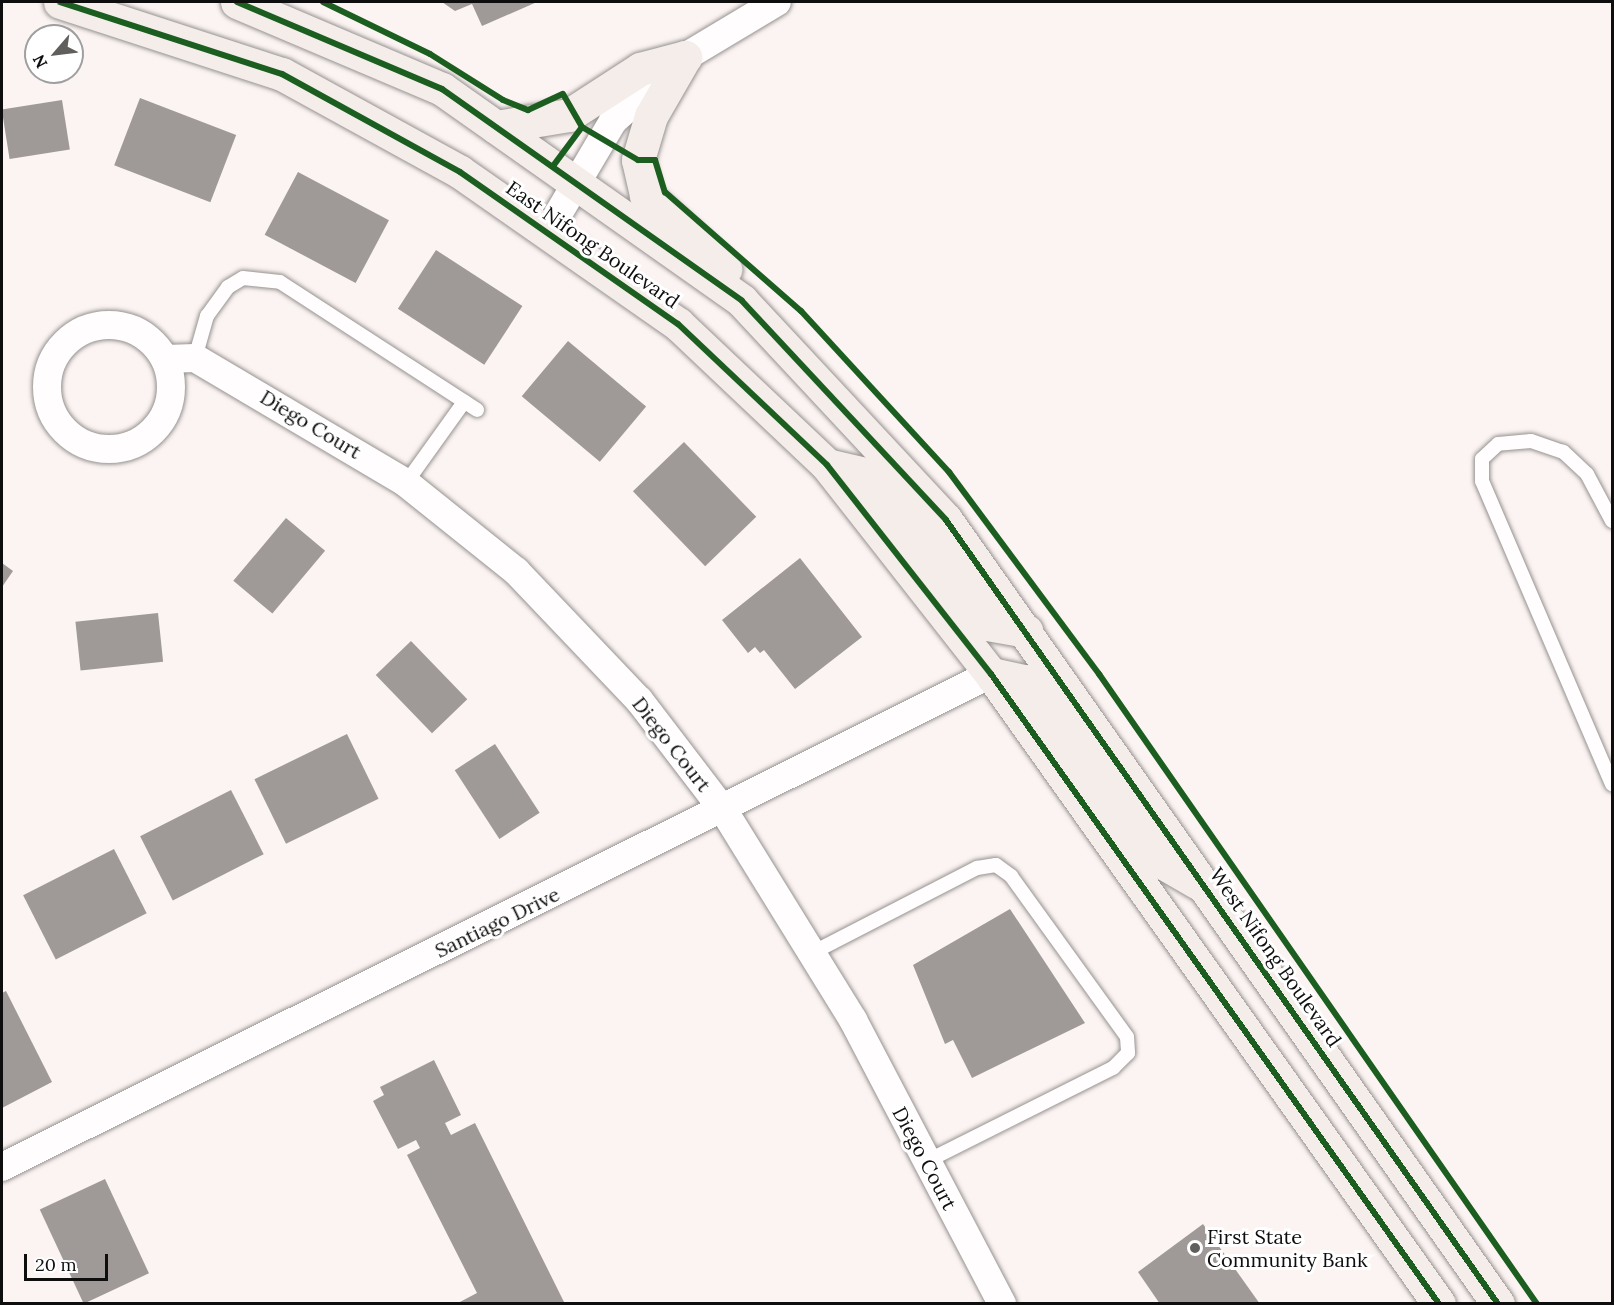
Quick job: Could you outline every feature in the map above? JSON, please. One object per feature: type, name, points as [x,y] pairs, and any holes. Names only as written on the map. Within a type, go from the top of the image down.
[{"type":"main road","name":"East Nifong Boulevard","points":[[60,2],[282,74],[460,171],[678,324],[827,465],[991,674]]},
{"type":"main road","name":"East Nifong Boulevard","points":[[237,2],[442,89],[742,301],[946,520],[1026,631]]},
{"type":"main road","points":[[496,127],[569,115],[640,69],[685,57]]},
{"type":"main road","points":[[685,57],[651,116],[638,160],[646,196],[723,264],[742,301]]},
{"type":"main road","points":[[827,465],[870,475],[987,624],[1026,631]]},
{"type":"main road","name":"West Nifong Boulevard","points":[[1026,631],[1498,1304]]},
{"type":"main road","points":[[991,674],[1024,681],[1153,857],[1208,889]]},
{"type":"main road","points":[[991,674],[1439,1304]]},
{"type":"street","points":[[548,231],[613,121],[685,57],[777,2]]},
{"type":"street","points":[[165,359],[171,379],[163,418],[133,445],[112,449],[88,445],[67,433],[54,416],[47,395],[50,366],[71,338],[90,328],[123,327],[138,333],[165,359],[195,358]]},
{"type":"street","name":"Diego Court","points":[[195,358],[406,483],[516,571],[639,700],[724,811],[812,953],[927,1161],[1002,1304]]},
{"type":"street","name":"Santiago Drive","points":[[2,1167],[724,811],[991,674]]},
{"type":"lane","points":[[195,358],[207,316],[228,287],[243,278],[280,282],[477,410]]},
{"type":"lane","points":[[406,483],[464,402]]},
{"type":"lane","points":[[1612,521],[1587,474],[1563,452],[1531,441],[1498,444],[1482,459],[1482,481],[1612,784]]},
{"type":"lane","points":[[812,953],[977,868],[996,865],[1011,876],[1127,1037],[1128,1053],[1113,1068],[927,1161]]},
{"type":"building","points":[[442,2],[537,2],[482,26],[472,4],[455,11]]},
{"type":"building","points":[[140,98],[236,135],[210,202],[114,165]]},
{"type":"building","points":[[62,100],[70,149],[10,159],[2,110]]},
{"type":"building","points":[[298,172],[389,220],[356,283],[265,235]]},
{"type":"building","points":[[436,250],[522,306],[484,365],[398,309]]},
{"type":"building","points":[[568,341],[646,407],[600,462],[522,396]]},
{"type":"building","points":[[684,442],[756,517],[705,566],[633,491]]},
{"type":"building","points":[[286,518],[325,551],[272,614],[233,581]]},
{"type":"building","points":[[800,558],[862,637],[795,689],[764,650],[760,653],[755,647],[748,653],[722,620]]},
{"type":"building","points":[[2,563],[13,571],[2,587]]},
{"type":"building","points":[[158,613],[163,662],[81,670],[75,622]]},
{"type":"building","points":[[411,641],[467,699],[432,733],[376,675]]},
{"type":"building","points":[[347,734],[379,799],[286,844],[254,779]]},
{"type":"building","points":[[495,744],[540,813],[499,839],[455,770]]},
{"type":"building","points":[[231,790],[264,854],[173,900],[140,836]]},
{"type":"building","points":[[114,849],[147,913],[56,959],[23,895]]},
{"type":"building","points":[[1010,909],[1085,1023],[972,1078],[953,1040],[945,1044],[913,965]]},
{"type":"building","points":[[6,991],[52,1082],[2,1108],[2,993]]},
{"type":"building","points":[[434,1060],[461,1115],[445,1123],[451,1135],[475,1123],[565,1304],[456,1304],[477,1293],[407,1155],[420,1148],[416,1140],[398,1149],[373,1101],[384,1095],[380,1087]]},
{"type":"building","points":[[105,1179],[149,1273],[84,1304],[40,1209]]},
{"type":"building","name":"First State Community Bank","points":[[1203,1224],[1260,1304],[1160,1304],[1138,1272]]},
{"type":"cycle path","points":[[60,2],[282,74],[460,172],[678,324],[827,465],[991,674],[1439,1304]]},
{"type":"cycle path","points":[[237,2],[442,89],[742,301],[946,520],[1498,1304]]},
{"type":"cycle path","points":[[323,2],[430,54],[503,100],[528,110],[563,94],[582,127],[553,166]]},
{"type":"cycle path","points":[[582,127],[638,160],[655,160],[665,192],[801,311],[949,472],[1099,674],[1537,1304]]},
{"type":"place","name":"First State Community Bank","points":[[1195,1248]]}]
